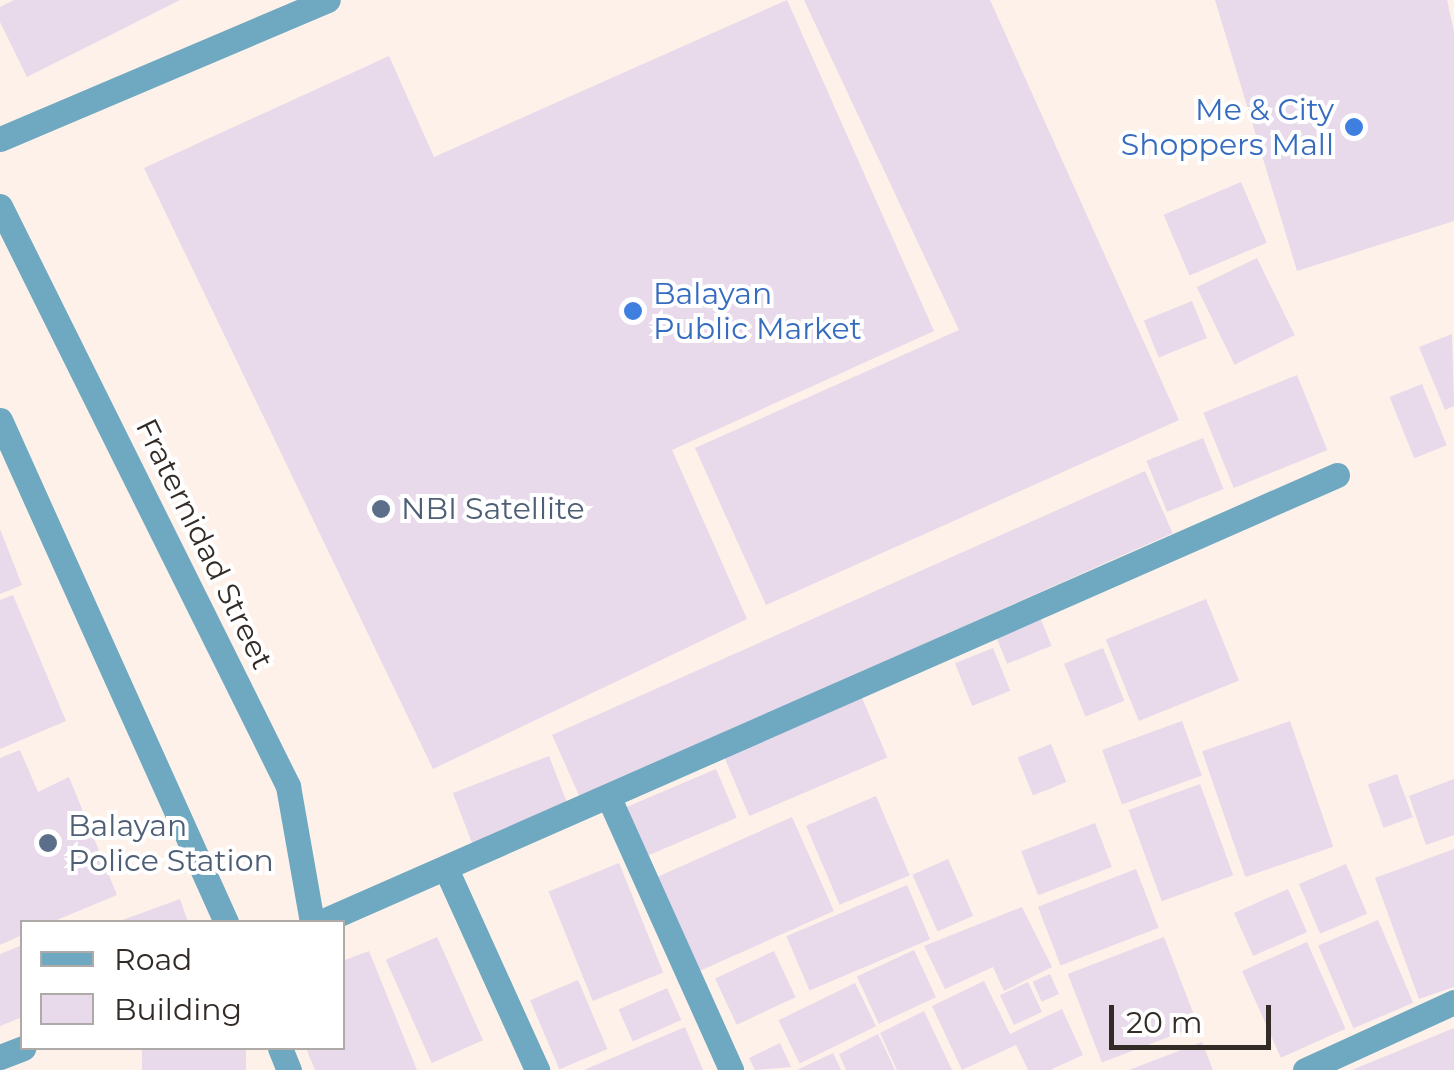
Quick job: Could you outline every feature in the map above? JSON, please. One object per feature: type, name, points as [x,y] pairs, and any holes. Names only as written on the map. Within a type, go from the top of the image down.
[{"type":"street","points":[[0,140],[328,0]]},
{"type":"street","name":"Fraternidad Street","points":[[0,206],[288,786],[312,920]]},
{"type":"street","points":[[0,420],[225,920]]},
{"type":"street","points":[[326,920],[1337,474]]},
{"type":"street","points":[[609,798],[731,1070]]},
{"type":"street","points":[[446,869],[537,1070]]},
{"type":"street","points":[[1305,1070],[1454,1002]]},
{"type":"building","points":[[14,0],[180,0],[27,77],[0,22],[0,7]]},
{"type":"building","points":[[787,0],[934,331],[672,450],[747,619],[433,769],[144,168],[389,56],[434,157]]},
{"type":"building","points":[[804,0],[990,0],[1179,420],[766,605],[695,448],[959,330]]},
{"type":"building","name":"Me & City Shoppers Mall","points":[[1215,0],[1447,0],[1454,32],[1454,221],[1297,271]]},
{"type":"building","points":[[1241,182],[1267,243],[1189,276],[1164,215]]},
{"type":"building","points":[[1257,258],[1295,335],[1234,365],[1197,287]]},
{"type":"building","points":[[1192,301],[1207,338],[1159,358],[1144,320]]},
{"type":"building","points":[[1452,334],[1454,406],[1445,410],[1419,347]]},
{"type":"building","points":[[1297,375],[1327,450],[1234,488],[1203,413]]},
{"type":"building","points":[[1422,384],[1447,445],[1414,458],[1390,397]]},
{"type":"building","points":[[1203,438],[1224,489],[1167,512],[1146,461]]},
{"type":"building","points":[[1145,471],[1173,533],[580,797],[552,735]]},
{"type":"building","points":[[0,529],[22,585],[0,594]]},
{"type":"building","points":[[13,595],[66,721],[0,749],[0,600]]},
{"type":"building","points":[[1206,599],[1239,681],[1139,721],[1106,639]]},
{"type":"building","points":[[1040,617],[1052,646],[1007,664],[995,635]]},
{"type":"building","points":[[993,648],[1010,691],[972,706],[955,663]]},
{"type":"building","points":[[1103,648],[1124,701],[1085,717],[1064,664]]},
{"type":"building","points":[[860,693],[887,757],[749,816],[722,752]]},
{"type":"building","points":[[1182,721],[1202,776],[1122,805],[1102,750]]},
{"type":"building","points":[[1290,721],[1333,847],[1245,877],[1202,751]]},
{"type":"building","points":[[1051,744],[1066,782],[1033,796],[1018,757]]},
{"type":"building","name":"Balayan Police Station","points":[[20,750],[38,792],[69,777],[117,895],[57,920],[20,920],[20,936],[0,945],[0,758]]},
{"type":"building","points":[[549,756],[570,811],[474,848],[453,793]]},
{"type":"building","points":[[716,769],[737,818],[647,856],[627,807]]},
{"type":"building","points":[[1397,774],[1413,817],[1384,828],[1368,785]]},
{"type":"building","points":[[1454,779],[1454,835],[1426,845],[1409,796]]},
{"type":"building","points":[[1200,784],[1233,875],[1162,901],[1129,810]]},
{"type":"building","points":[[876,796],[910,875],[840,905],[806,826]]},
{"type":"building","points":[[792,817],[834,911],[700,971],[658,877]]},
{"type":"building","points":[[1095,823],[1112,867],[1038,895],[1021,851]]},
{"type":"building","points":[[1454,849],[1454,987],[1419,999],[1375,878]]},
{"type":"building","points":[[948,859],[973,916],[938,932],[912,875]]},
{"type":"building","points":[[619,863],[663,972],[593,1001],[549,891]]},
{"type":"building","points":[[1346,864],[1367,914],[1320,934],[1299,884]]},
{"type":"building","points":[[1136,869],[1159,928],[1061,965],[1038,907]]},
{"type":"building","points":[[907,885],[930,939],[809,990],[786,936]]},
{"type":"building","points":[[1288,889],[1307,932],[1253,956],[1234,913]]},
{"type":"building","points":[[180,899],[187,920],[122,920]]},
{"type":"building","points":[[1022,907],[1052,967],[1004,991],[993,967],[945,989],[924,946]]},
{"type":"building","points":[[1378,920],[1413,1003],[1353,1028],[1318,945]]},
{"type":"building","points":[[437,937],[483,1040],[432,1063],[386,960]]},
{"type":"building","points":[[1164,937],[1198,1026],[1102,1063],[1068,974]]},
{"type":"building","points":[[1307,942],[1346,1029],[1281,1058],[1242,971]]},
{"type":"building","points":[[20,946],[20,1018],[0,1026],[0,954]]},
{"type":"building","points":[[914,950],[936,997],[879,1024],[857,977]]},
{"type":"building","points":[[369,951],[417,1070],[315,1070],[307,1050],[345,1050],[345,960]]},
{"type":"building","points":[[774,951],[796,997],[737,1025],[715,978]]},
{"type":"building","points":[[1050,974],[1059,994],[1042,1002],[1033,982]]},
{"type":"building","points":[[578,980],[607,1049],[559,1069],[530,1000]]},
{"type":"building","points":[[984,981],[1010,1034],[1062,1009],[1083,1055],[1050,1070],[1028,1070],[1016,1045],[962,1070],[932,1006]]},
{"type":"building","points":[[1028,982],[1042,1012],[1014,1025],[1000,995]]},
{"type":"building","points":[[855,983],[876,1026],[800,1063],[779,1020]]},
{"type":"building","points":[[667,988],[681,1020],[633,1042],[619,1010]]},
{"type":"building","points":[[924,1011],[952,1070],[897,1070],[880,1033]]},
{"type":"building","points":[[685,1027],[703,1070],[584,1070]]},
{"type":"building","points":[[1454,1028],[1454,1070],[1352,1070]]},
{"type":"building","points":[[878,1034],[895,1070],[846,1070],[839,1054]]},
{"type":"building","points":[[1202,1042],[1213,1070],[1129,1070]]},
{"type":"building","points":[[780,1043],[791,1067],[755,1070],[749,1058]]},
{"type":"building","points":[[142,1050],[246,1050],[246,1070],[142,1070]]},
{"type":"building","points":[[833,1053],[841,1070],[797,1070]]},
{"type":"place","name":"Me & City Shoppers Mall","points":[[1354,127]]},
{"type":"place","name":"Balayan Public Market","points":[[633,311]]},
{"type":"place","name":"NBI Satellite","points":[[381,509]]},
{"type":"place","name":"Balayan Police Station","points":[[48,843]]}]
